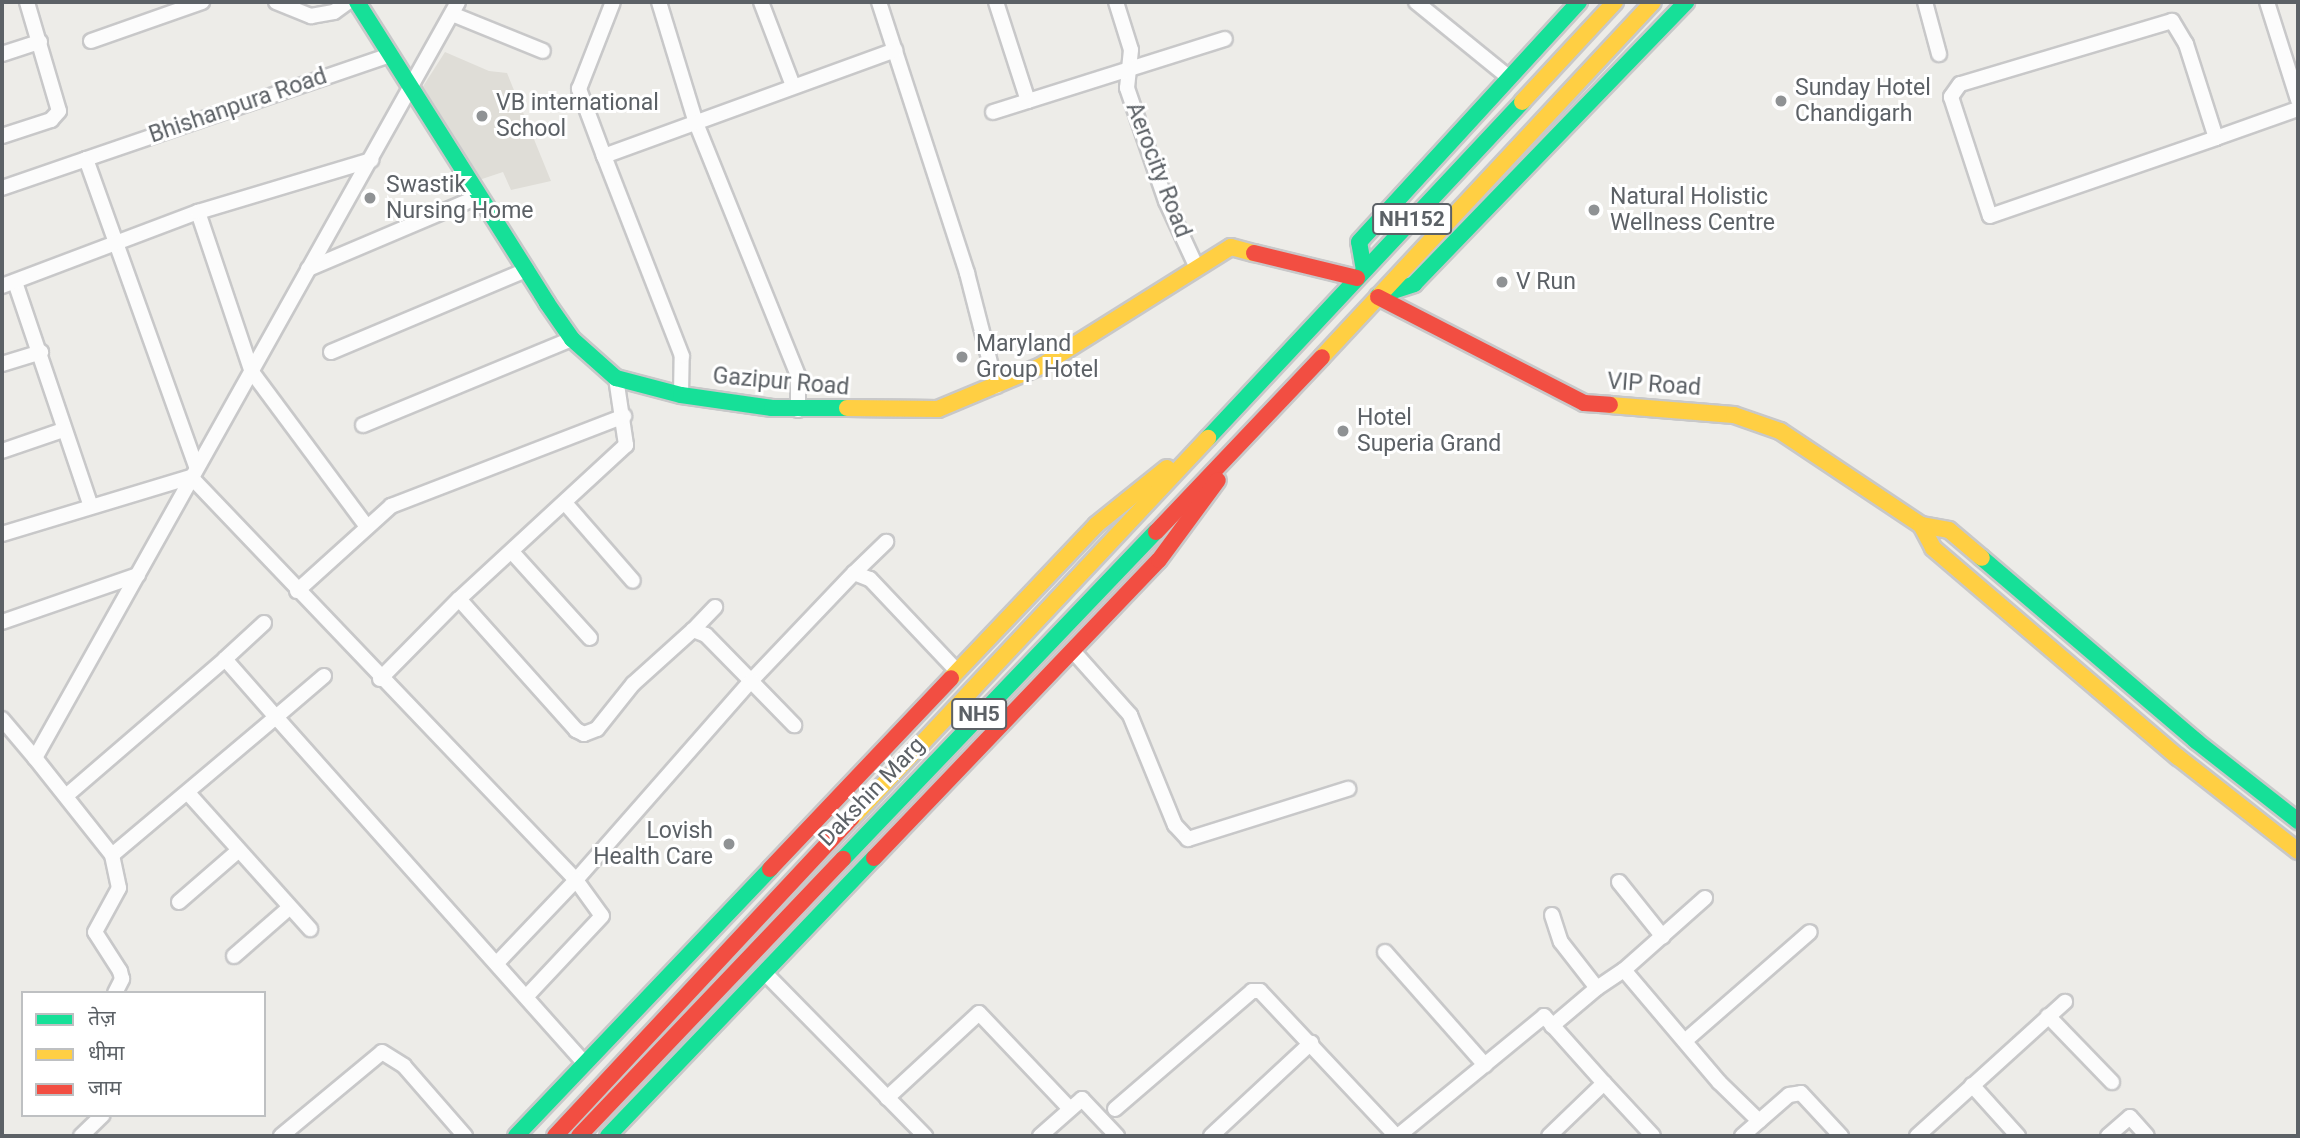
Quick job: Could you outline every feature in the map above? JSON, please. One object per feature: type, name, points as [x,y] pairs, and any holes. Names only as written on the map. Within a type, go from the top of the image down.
[{"type":"main road","name":"Gazipur Road","points":[[358,2],[572,339],[616,378],[681,395],[798,410],[938,409],[1041,366],[1231,247],[1360,274]]},
{"type":"main road","points":[[1360,274],[1359,242],[1507,76],[1578,2]]},
{"type":"main road","name":"NH152","points":[[1209,436],[1615,2]]},
{"type":"main road","name":"NH152","points":[[608,1136],[1159,560],[1260,423],[1653,2]]},
{"type":"main road","points":[[1378,297],[1414,284],[1686,2]]},
{"type":"main road","name":"VIP Road","points":[[1378,297],[1584,403],[1734,415],[1780,430],[1921,525]]},
{"type":"main road","name":"Dakshin Marg","points":[[579,1136],[698,1006],[1260,423]]},
{"type":"main road","name":"Dakshin Marg","points":[[516,1136],[1096,525],[1209,436]]},
{"type":"main road","name":"NH5","points":[[555,1136],[1209,436]]},
{"type":"main road","points":[[1921,525],[1949,530],[2196,741],[2298,821]]},
{"type":"main road","points":[[1921,525],[1933,548],[2178,757],[2298,851]]},
{"type":"street","points":[[2,136],[51,120],[59,111],[27,2]]},
{"type":"street","points":[[91,41],[202,2]]},
{"type":"street","points":[[276,2],[311,16],[334,12],[348,2]]},
{"type":"street","points":[[613,2],[579,89],[682,356],[681,395]]},
{"type":"street","points":[[659,2],[696,123],[797,376],[798,410]]},
{"type":"street","points":[[761,2],[793,86]]},
{"type":"street","points":[[879,2],[967,273],[996,386]]},
{"type":"street","points":[[996,2],[1028,102]]},
{"type":"street","name":"Aerocity Road","points":[[1116,2],[1131,50],[1129,69],[1132,101],[1166,201],[1197,268]]},
{"type":"street","points":[[1416,2],[1507,76]]},
{"type":"street","points":[[1925,2],[1939,54]]},
{"type":"street","points":[[2267,2],[2298,100]]},
{"type":"street","points":[[35,758],[455,8],[543,51]]},
{"type":"street","points":[[2217,138],[2186,44],[2172,22],[1960,84],[1951,97],[1990,216],[2217,138],[2298,109]]},
{"type":"street","points":[[993,112],[1225,39]]},
{"type":"street","points":[[2,54],[40,42]]},
{"type":"street","points":[[604,156],[895,50]]},
{"type":"street","name":"Bhishanpura Road","points":[[2,188],[390,55]]},
{"type":"street","points":[[86,159],[193,472],[380,679],[576,880],[602,916],[527,996]]},
{"type":"street","points":[[90,504],[41,352],[8,284],[198,212],[371,160]]},
{"type":"street","points":[[308,269],[480,196]]},
{"type":"street","points":[[198,212],[252,372],[365,524]]},
{"type":"street","points":[[331,352],[526,270]]},
{"type":"street","points":[[363,425],[572,339]]},
{"type":"street","points":[[2,364],[41,352]]},
{"type":"street","points":[[380,679],[459,599],[626,445],[624,416],[616,378]]},
{"type":"street","points":[[298,591],[365,524],[408,498],[624,416]]},
{"type":"street","points":[[2,451],[64,430]]},
{"type":"street","points":[[2,534],[193,472]]},
{"type":"street","points":[[565,503],[633,581]]},
{"type":"street","points":[[497,963],[576,880],[751,681],[886,542]]},
{"type":"street","points":[[512,552],[590,638]]},
{"type":"street","points":[[854,573],[870,579],[957,671]]},
{"type":"street","points":[[2,622],[138,575]]},
{"type":"street","points":[[459,599],[584,734],[597,729],[633,684],[715,607]]},
{"type":"street","points":[[66,796],[264,624]]},
{"type":"street","points":[[693,630],[706,635],[794,725]]},
{"type":"street","points":[[1073,650],[1130,715],[1175,825],[1188,839],[1348,789]]},
{"type":"street","points":[[225,659],[585,1064]]},
{"type":"street","points":[[112,855],[324,676]]},
{"type":"street","points":[[2,719],[112,855],[119,888],[95,932],[120,971],[122,979],[116,991]]},
{"type":"street","points":[[188,793],[310,929]]},
{"type":"street","points":[[179,902],[239,850]]},
{"type":"street","points":[[1619,881],[1663,937]]},
{"type":"street","points":[[1552,1026],[1597,988],[1624,970],[1705,898]]},
{"type":"street","points":[[234,956],[290,906]]},
{"type":"street","points":[[1552,915],[1561,942],[1597,988]]},
{"type":"street","points":[[1686,1040],[1810,932]]},
{"type":"street","points":[[1385,951],[1485,1065]]},
{"type":"street","points":[[1624,970],[1719,1082],[1759,1121]]},
{"type":"street","points":[[764,972],[925,1136]]},
{"type":"street","points":[[1115,1109],[1252,991],[1267,997],[1397,1136],[1544,1016],[1653,1136]]},
{"type":"street","points":[[1917,1136],[2065,1002]]},
{"type":"street","points":[[887,1098],[979,1013],[1070,1109]]},
{"type":"street","points":[[2048,1016],[2112,1082]]},
{"type":"street","points":[[1211,1136],[1311,1043]]},
{"type":"street","points":[[281,1136],[382,1052],[404,1066],[465,1136]]},
{"type":"street","points":[[1549,1136],[1604,1083]]},
{"type":"street","points":[[1972,1085],[2018,1136]]},
{"type":"street","points":[[1742,1136],[1789,1096],[1801,1093],[1841,1136]]},
{"type":"street","points":[[1040,1136],[1082,1099],[1117,1136]]},
{"type":"street","points":[[81,1136],[101,1117]]},
{"type":"street","points":[[2108,1136],[2130,1117],[2147,1136]]},
{"type":"shaded area","name":"VB international School","points":[[445,52],[489,71],[507,73],[551,181],[511,190],[503,172],[479,180],[422,88]]},
{"type":"traffic: fast","points":[[357,2],[547,303],[572,339],[616,378],[681,395],[772,408],[847,408]]},
{"type":"traffic: fast","points":[[1364,270],[1359,242],[1579,2]]},
{"type":"traffic: fast","points":[[1378,296],[1414,284],[1686,2]]},
{"type":"traffic: fast","points":[[1208,438],[1522,102]]},
{"type":"traffic: fast","points":[[843,859],[1156,532]]},
{"type":"traffic: fast","points":[[1982,558],[2196,741],[2298,821]]},
{"type":"traffic: fast","points":[[608,1136],[874,858]]},
{"type":"traffic: fast","points":[[516,1136],[770,869]]},
{"type":"traffic: slow","points":[[1522,102],[1615,2]]},
{"type":"traffic: slow","points":[[1322,357],[1653,2]]},
{"type":"traffic: slow","points":[[847,408],[938,409],[1041,366],[1231,247],[1254,253]]},
{"type":"traffic: slow","points":[[1610,405],[1734,415],[1780,431],[1921,525],[1949,530],[1982,558]]},
{"type":"traffic: slow","points":[[852,818],[1208,438]]},
{"type":"traffic: slow","points":[[951,678],[1096,525],[1167,468]]},
{"type":"traffic: slow","points":[[1921,525],[1933,548],[2178,757],[2298,851]]},
{"type":"traffic: jam","points":[[1254,253],[1357,278]]},
{"type":"traffic: jam","points":[[1378,297],[1584,403],[1610,405]]},
{"type":"traffic: jam","points":[[1156,532],[1322,357]]},
{"type":"traffic: jam","points":[[874,858],[1159,560],[1218,480]]},
{"type":"traffic: jam","points":[[770,869],[951,678]]},
{"type":"traffic: jam","points":[[555,1136],[852,818]]},
{"type":"traffic: jam","points":[[579,1136],[843,859]]},
{"type":"place","name":"Sunday Hotel Chandigarh","points":[[1781,101]]},
{"type":"place","name":"VB international School","points":[[482,116]]},
{"type":"place","name":"Swastik Nursing Home","points":[[370,198]]},
{"type":"place","name":"Natural Holistic Wellness Centre","points":[[1594,210]]},
{"type":"place","name":"V Run","points":[[1502,282]]},
{"type":"place","name":"Maryland Group Hotel","points":[[962,357]]},
{"type":"place","name":"Hotel Superia Grand","points":[[1343,431]]},
{"type":"place","name":"Lovish Health Care","points":[[729,844]]}]
